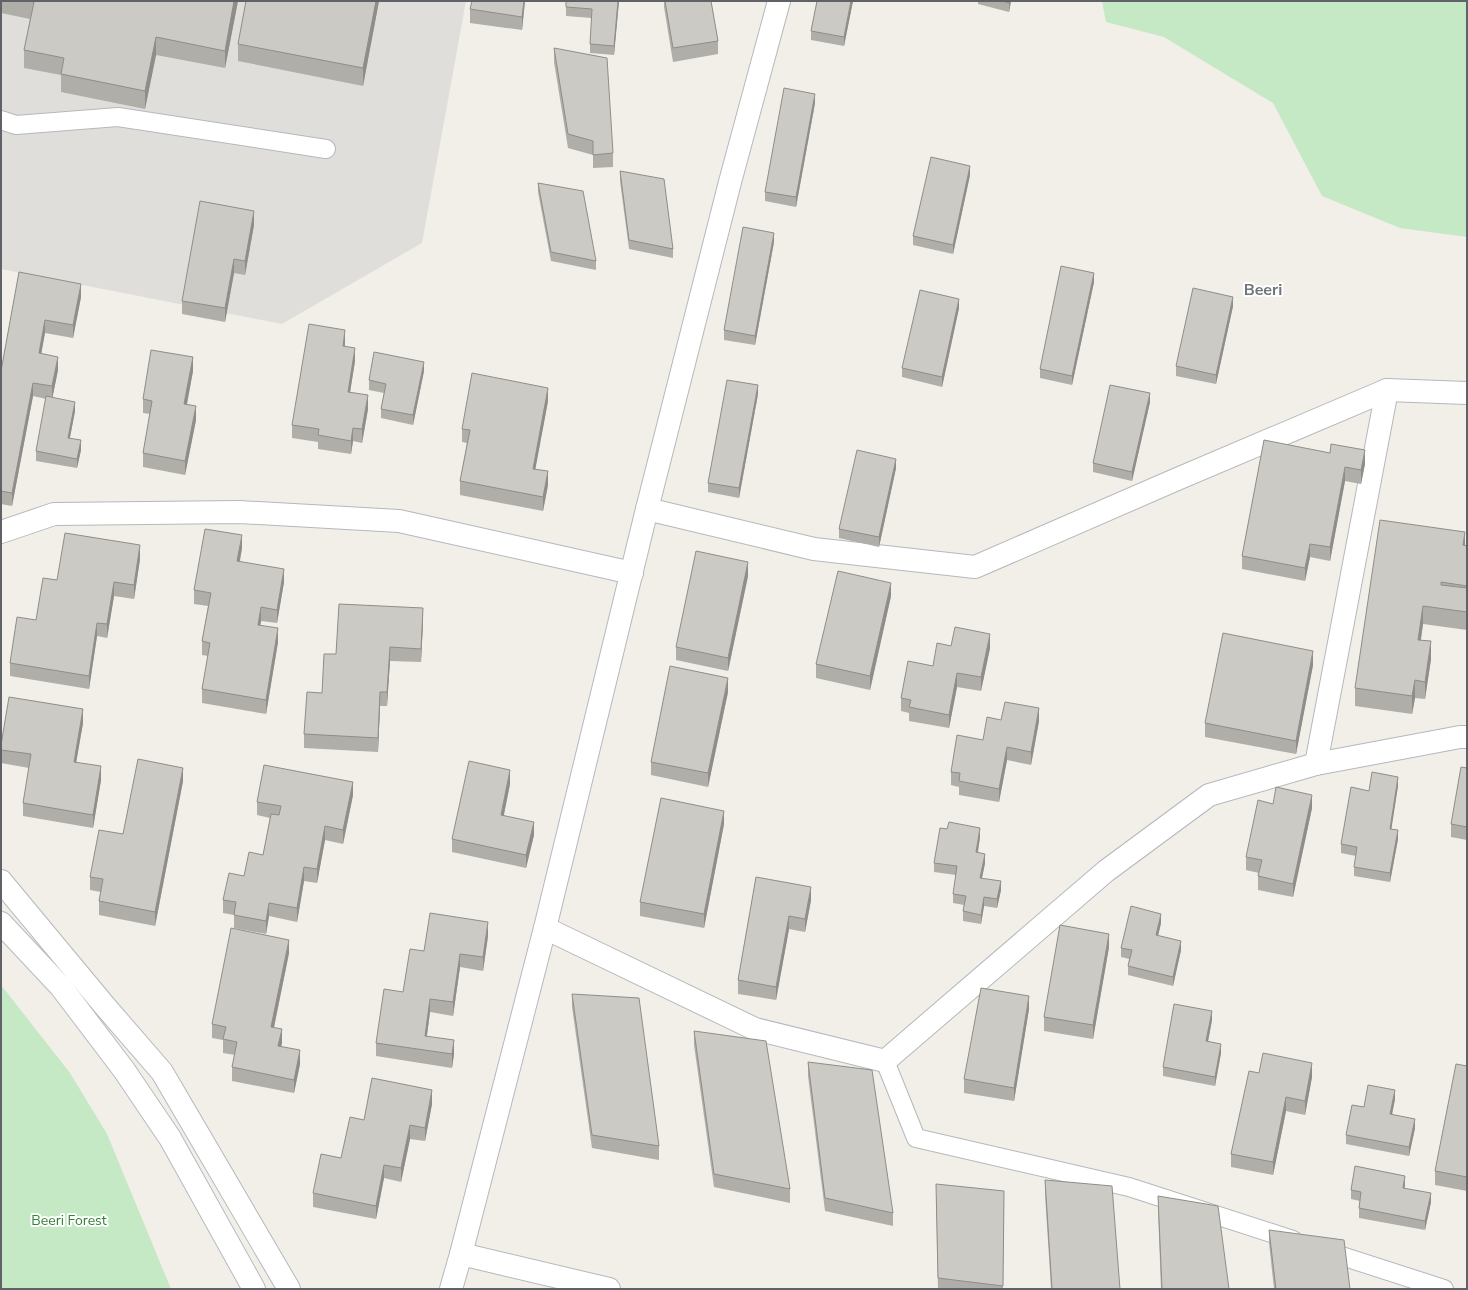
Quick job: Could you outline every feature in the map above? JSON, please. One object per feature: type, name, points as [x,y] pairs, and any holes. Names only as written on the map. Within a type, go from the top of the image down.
[{"type":"street","points":[[450,1289],[461,1254],[545,928],[730,182],[779,1]]},
{"type":"street","points":[[648,509],[814,549],[975,567],[1387,390],[1467,393]]},
{"type":"street","points":[[1316,764],[1387,390]]},
{"type":"street","points":[[1,532],[54,514],[239,512],[391,520],[632,573]]},
{"type":"street","points":[[545,928],[755,1028],[885,1061],[1106,871],[1209,796],[1316,764],[1460,737],[1467,737]]},
{"type":"street","points":[[1,881],[104,1006],[162,1072],[289,1289]]},
{"type":"street","points":[[1,923],[61,987],[128,1076],[170,1138],[254,1289]]},
{"type":"street","points":[[461,1254],[609,1289]]},
{"type":"lane","points":[[1,120],[16,125],[118,117],[326,149]]},
{"type":"lane","points":[[885,1061],[916,1138],[1129,1187],[1444,1289]]},
{"type":"shaded area","points":[[1,1],[466,1],[422,243],[282,324],[1,269]]},
{"type":"green space","points":[[1102,1],[1467,1],[1467,237],[1400,228],[1322,196],[1273,103],[1164,37],[1106,22]]},
{"type":"green space","name":"Beeri Forest","points":[[1,985],[70,1073],[107,1134],[171,1289],[1,1289]]},
{"type":"building","points":[[29,1],[234,1],[225,51],[156,37],[145,91],[61,74],[64,58],[24,50],[34,2]]},
{"type":"building","points":[[246,1],[376,1],[363,68],[238,44]]},
{"type":"building","points":[[472,1],[524,1],[522,17],[470,9]]},
{"type":"building","points":[[566,1],[618,1],[614,46],[590,44],[592,9],[566,7]]},
{"type":"building","points":[[665,1],[711,1],[718,41],[673,48]]},
{"type":"building","points":[[817,1],[851,1],[844,37],[811,31]]},
{"type":"building","points":[[554,48],[607,58],[613,153],[593,155],[593,141],[568,134]]},
{"type":"building","points":[[784,88],[815,94],[796,197],[765,192]]},
{"type":"building","points":[[931,157],[970,166],[953,245],[913,236]]},
{"type":"building","points":[[620,171],[664,179],[673,249],[629,240]]},
{"type":"building","points":[[538,183],[583,191],[596,261],[551,252]]},
{"type":"building","points":[[200,201],[254,211],[245,261],[234,259],[225,308],[182,301]]},
{"type":"building","points":[[743,227],[774,233],[755,336],[724,330]]},
{"type":"building","points":[[1061,266],[1094,273],[1072,376],[1040,369]]},
{"type":"building","points":[[19,272],[81,284],[73,325],[45,320],[39,353],[58,357],[52,386],[33,383],[12,493],[1,491],[1,371]]},
{"type":"building","points":[[1193,288],[1233,297],[1216,375],[1176,366]]},
{"type":"building","points":[[920,290],[959,299],[942,377],[902,368]]},
{"type":"building","points":[[309,324],[345,330],[343,346],[355,348],[348,392],[368,395],[362,429],[353,428],[351,441],[318,435],[319,429],[292,425]]},
{"type":"building","points":[[151,350],[193,357],[184,404],[196,406],[185,461],[143,453],[152,401],[143,399]]},
{"type":"building","points":[[374,352],[424,362],[413,415],[381,409],[386,384],[369,380]]},
{"type":"building","points":[[472,373],[548,388],[533,469],[548,471],[543,497],[460,481],[470,430],[462,429]]},
{"type":"building","points":[[727,380],[758,385],[739,488],[708,483]]},
{"type":"building","points":[[1110,385],[1150,393],[1132,472],[1093,463]]},
{"type":"building","points":[[46,396],[75,402],[68,438],[81,440],[77,459],[36,451]]},
{"type":"building","points":[[1264,440],[1330,453],[1331,444],[1365,450],[1361,470],[1345,467],[1330,547],[1310,544],[1305,568],[1242,556]]},
{"type":"building","points":[[857,450],[896,459],[879,537],[839,529]]},
{"type":"building","points":[[1380,520],[1465,532],[1463,545],[1467,546],[1467,586],[1441,582],[1441,585],[1467,588],[1467,612],[1423,606],[1418,640],[1431,641],[1425,682],[1415,680],[1412,696],[1355,688]]},
{"type":"building","points":[[205,529],[242,535],[237,561],[284,569],[277,610],[261,607],[258,625],[278,628],[266,700],[202,689],[210,643],[202,641],[211,593],[194,590]]},
{"type":"building","points":[[65,533],[140,545],[134,585],[114,582],[107,624],[97,623],[89,676],[10,663],[17,617],[36,620],[43,578],[57,580]]},
{"type":"building","points":[[696,551],[748,562],[728,658],[676,647]]},
{"type":"building","points":[[838,571],[891,583],[870,676],[816,664]]},
{"type":"building","points":[[339,604],[423,608],[421,649],[390,647],[387,692],[380,692],[378,738],[304,734],[307,692],[322,693],[324,654],[336,654]]},
{"type":"building","points":[[955,627],[990,634],[981,677],[957,673],[949,715],[909,707],[911,700],[901,698],[908,661],[933,666],[937,643],[951,646]]},
{"type":"building","points":[[1223,633],[1313,651],[1296,741],[1205,723]]},
{"type":"building","points":[[670,666],[728,678],[708,773],[651,762]]},
{"type":"building","points":[[9,697],[83,709],[74,762],[101,766],[93,815],[23,803],[31,754],[1,750]]},
{"type":"building","points":[[1005,702],[1039,708],[1031,752],[1007,747],[999,789],[959,781],[960,773],[951,772],[957,735],[983,740],[987,717],[1001,720]]},
{"type":"building","points":[[138,759],[183,768],[155,912],[99,901],[103,879],[90,877],[99,830],[123,834]]},
{"type":"building","points":[[469,761],[510,770],[501,815],[534,822],[526,855],[452,839]]},
{"type":"building","points":[[264,765],[353,782],[343,830],[325,826],[317,869],[304,867],[297,908],[269,903],[266,921],[234,915],[236,902],[223,900],[229,873],[244,876],[249,852],[263,855],[271,814],[279,815],[281,806],[257,802]]},
{"type":"building","points":[[1461,767],[1467,768],[1467,827],[1451,824]]},
{"type":"building","points":[[1372,772],[1398,777],[1390,829],[1398,830],[1390,873],[1354,867],[1357,847],[1341,844],[1351,787],[1369,791]]},
{"type":"building","points":[[1276,787],[1312,795],[1293,884],[1258,876],[1262,860],[1246,857],[1258,800],[1273,804]]},
{"type":"building","points":[[661,798],[724,811],[704,914],[640,902]]},
{"type":"building","points":[[949,822],[980,828],[976,852],[985,854],[980,878],[1001,881],[997,899],[984,897],[981,915],[963,911],[966,896],[953,894],[957,866],[934,863],[940,828],[947,829]]},
{"type":"building","points":[[756,877],[811,887],[805,919],[789,916],[776,987],[738,980]]},
{"type":"building","points":[[1131,906],[1161,914],[1156,935],[1181,941],[1173,977],[1128,966],[1132,950],[1121,948]]},
{"type":"building","points":[[430,913],[488,922],[483,957],[460,954],[453,1002],[430,999],[425,1036],[454,1040],[452,1054],[376,1043],[384,989],[403,992],[410,949],[424,951]]},
{"type":"building","points":[[1060,925],[1109,934],[1093,1025],[1044,1017]]},
{"type":"building","points":[[231,928],[289,940],[271,1027],[282,1029],[278,1046],[300,1050],[294,1080],[232,1067],[237,1042],[223,1039],[226,1027],[212,1024]]},
{"type":"building","points":[[981,988],[1029,996],[1014,1088],[964,1079]]},
{"type":"building","points":[[572,994],[639,998],[659,1146],[592,1135]]},
{"type":"building","points":[[1174,1004],[1212,1011],[1206,1041],[1221,1044],[1215,1077],[1163,1067]]},
{"type":"building","points":[[694,1031],[766,1041],[790,1189],[714,1174]]},
{"type":"building","points":[[1263,1053],[1312,1063],[1305,1101],[1286,1097],[1273,1162],[1231,1154],[1249,1071],[1259,1073]]},
{"type":"building","points":[[808,1062],[872,1070],[893,1213],[825,1198]]},
{"type":"building","points":[[1456,1064],[1467,1066],[1467,1177],[1435,1171]]},
{"type":"building","points":[[372,1078],[432,1090],[425,1128],[410,1125],[401,1168],[384,1165],[376,1206],[313,1193],[321,1154],[341,1158],[350,1117],[364,1120]]},
{"type":"building","points":[[1368,1085],[1395,1090],[1390,1114],[1415,1119],[1409,1147],[1346,1135],[1352,1105],[1364,1107]]},
{"type":"building","points":[[1355,1166],[1405,1176],[1403,1188],[1431,1193],[1425,1221],[1359,1208],[1361,1192],[1351,1190]]},
{"type":"building","points":[[1045,1180],[1112,1186],[1120,1289],[1052,1289]]},
{"type":"building","points":[[936,1184],[1004,1191],[1003,1286],[938,1278]]},
{"type":"building","points":[[1158,1196],[1218,1206],[1229,1289],[1162,1289]]},
{"type":"building","points":[[1269,1230],[1344,1240],[1350,1289],[1276,1289]]},
{"type":"district","name":"Beeri","points":[[1263,289]]}]
